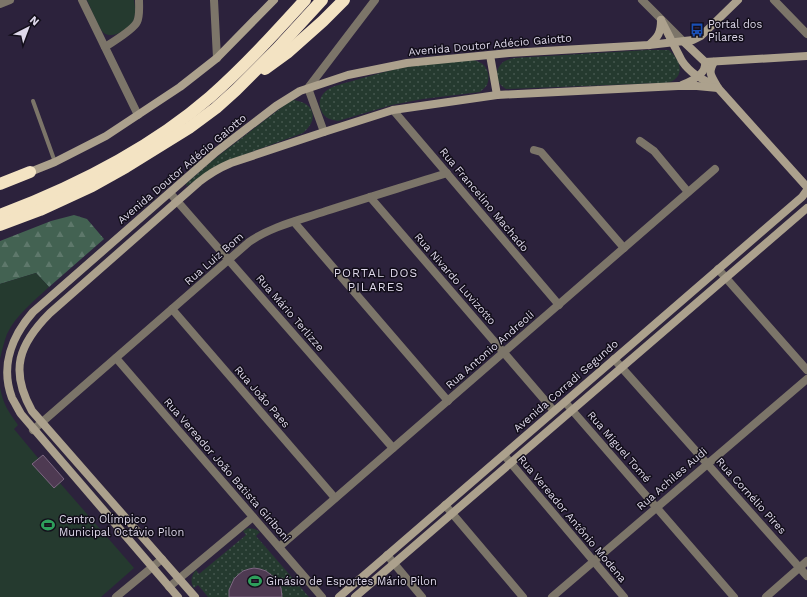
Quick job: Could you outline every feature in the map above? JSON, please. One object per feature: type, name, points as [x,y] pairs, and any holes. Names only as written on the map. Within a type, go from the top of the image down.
[{"type":"highway","points":[[0,215],[91,175],[134,151],[183,119],[236,74],[305,0]]},
{"type":"highway","points":[[0,225],[66,199],[92,186],[189,128],[216,108],[236,90],[277,49],[322,0]]},
{"type":"highway","points":[[236,90],[287,53],[344,0]]},
{"type":"highway","points":[[0,184],[30,172]]},
{"type":"street","points":[[0,4],[10,0]]},
{"type":"street","points":[[82,0],[138,115]]},
{"type":"street","points":[[105,48],[137,23],[139,17],[139,0]]},
{"type":"street","points":[[214,0],[217,58]]},
{"type":"street","points":[[30,172],[55,162],[106,136],[180,87],[217,58],[274,0]]},
{"type":"street","points":[[324,132],[308,88],[375,0]]},
{"type":"street","points":[[642,0],[705,62],[807,56]]},
{"type":"street","name":"Avenida Doutor Adécio Gaiotto","points":[[178,597],[33,430],[21,414],[12,397],[8,383],[8,366],[10,351],[14,339],[25,321],[42,304],[216,152],[276,106],[300,91],[348,75],[407,63],[509,53],[684,42],[701,36],[738,0]]},
{"type":"street","points":[[774,0],[807,34]]},
{"type":"street","points":[[661,20],[686,67],[698,77],[718,88]]},
{"type":"street","points":[[649,45],[661,30],[661,20]]},
{"type":"street","points":[[679,54],[684,42]]},
{"type":"street","points":[[490,55],[497,95]]},
{"type":"street","points":[[678,86],[690,82],[698,77],[704,70],[705,62]]},
{"type":"street","points":[[714,62],[710,68],[710,72],[718,88],[807,187]]},
{"type":"street","name":"Avenida Doutor Adécio Gaiotto","points":[[195,597],[32,411],[20,379],[22,354],[35,329],[50,313],[199,182],[209,174],[231,163],[393,110],[497,95],[678,86],[718,88]]},
{"type":"street","name":"Rua Francelino Machado","points":[[393,110],[558,305]]},
{"type":"street","points":[[640,141],[654,151],[688,192]]},
{"type":"street","points":[[534,150],[541,152],[624,248]]},
{"type":"street","name":"Rua Antonio Andreoli","points":[[279,547],[715,169]]},
{"type":"street","name":"Rua Luiz Bom","points":[[33,430],[250,242],[260,235],[294,222],[446,173]]},
{"type":"street","name":"Avenida Corradi Segundo","points":[[339,597],[802,197],[807,190]]},
{"type":"street","name":"Rua Mário Terlizze","points":[[170,193],[393,448]]},
{"type":"street","name":"Rua Nivardo Luvizotto","points":[[370,197],[554,411]]},
{"type":"street","name":"Avenida Corradi Segundo","points":[[355,597],[807,208]]},
{"type":"street","points":[[294,222],[448,400]]},
{"type":"street","points":[[718,269],[807,370]]},
{"type":"street","name":"Rua João Paes","points":[[172,310],[335,498]]},
{"type":"street","name":"Rua Vereador João Batista Giriboni","points":[[116,358],[322,597]]},
{"type":"street","name":"Rua Cornélio Pires","points":[[614,360],[807,576]]},
{"type":"street","name":"Rua Achiles Audi","points":[[552,597],[807,379]]},
{"type":"street","name":"Rua Miguel Tomé","points":[[565,402],[734,597]]},
{"type":"street","name":"Rua Vereador Antônio Modena","points":[[504,455],[624,597]]},
{"type":"street","points":[[445,505],[523,597]]},
{"type":"street","points":[[169,587],[253,517]]},
{"type":"street","points":[[387,555],[422,597]]},
{"type":"street","points":[[116,597],[162,559]]},
{"type":"street","points":[[766,597],[807,562]]},
{"type":"lane","points":[[33,101],[55,162]]},
{"type":"green space","points":[[87,0],[134,0],[134,19],[126,29],[117,34],[108,35],[99,27]]},
{"type":"green space","points":[[669,50],[675,56],[679,64],[680,68],[678,76],[672,81],[666,83],[506,89],[497,79],[497,70],[500,65],[504,61],[514,58]]},
{"type":"green space","points":[[472,60],[482,63],[488,71],[489,78],[487,85],[480,92],[423,99],[392,105],[338,121],[326,117],[322,113],[320,107],[322,95],[326,91],[340,84],[411,66]]},
{"type":"green space","points":[[294,100],[307,105],[312,113],[313,118],[311,123],[303,133],[220,165],[187,186],[186,184],[213,160],[290,101]]},
{"type":"green space","points":[[74,215],[87,219],[104,239],[49,287],[36,273],[0,284],[0,241],[51,221]]},
{"type":"green space","points":[[36,273],[49,287],[15,321],[7,334],[0,359],[0,284]]},
{"type":"green space","name":"Centro Olímpico Municipal Octávio Pilon","points":[[0,387],[6,407],[18,425],[14,429],[38,458],[43,455],[64,479],[60,483],[134,568],[101,597],[0,597]]},
{"type":"green space","points":[[248,528],[255,529],[260,532],[256,536],[309,597],[208,597],[198,585],[194,588],[192,579],[196,570],[199,574],[246,535],[243,531]]},
{"type":"building","points":[[43,455],[64,479],[54,488],[32,464]]},
{"type":"building","name":"Ginásio de Esportes Mário Pilon","points":[[254,568],[266,571],[275,578],[281,588],[282,597],[229,597],[229,590],[234,579],[243,571]]},
{"type":"place","name":"Portal dos Pilares","points":[[697,30]]},
{"type":"place","name":"Centro Olímpico Municipal Octávio Pilon","points":[[48,525]]},
{"type":"place","name":"Ginásio de Esportes Mário Pilon","points":[[255,581]]},
{"type":"district","name":"PORTAL DOS PILARES","points":[[376,280]]}]
